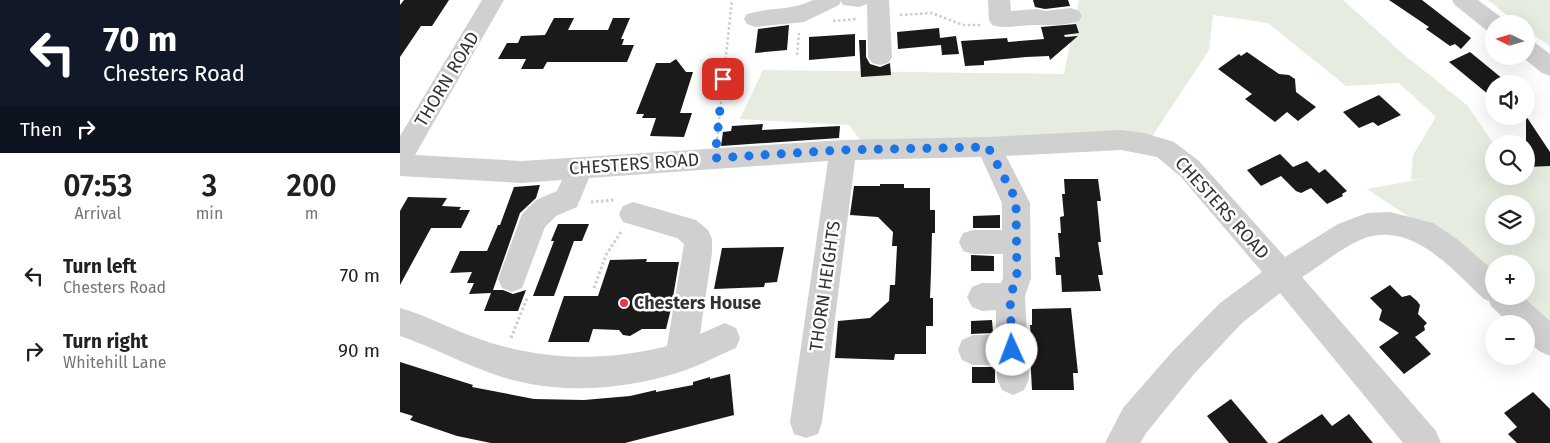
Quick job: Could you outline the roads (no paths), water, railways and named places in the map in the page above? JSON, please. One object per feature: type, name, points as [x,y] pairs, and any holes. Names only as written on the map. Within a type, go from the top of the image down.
[{"type":"street","name":"THORN ROAD","points":[[400,158],[493,0]]},
{"type":"street","points":[[755,19],[804,14],[831,0]]},
{"type":"street","points":[[852,0],[859,0]]},
{"type":"street","points":[[877,57],[878,0]]},
{"type":"street","points":[[1463,0],[1485,17]]},
{"type":"street","points":[[1480,0],[1499,15]]},
{"type":"street","points":[[1000,10],[1045,19],[1071,16]]},
{"type":"street","points":[[1535,41],[1550,52]]},
{"type":"street","points":[[1535,55],[1550,67]]},
{"type":"street","name":"CHESTERS ROAD","points":[[400,165],[522,172],[843,150],[988,147],[1121,140],[1144,143],[1165,149],[1190,169],[1282,274],[1424,443]]},
{"type":"street","points":[[973,350],[1013,364],[996,297],[1017,278],[1016,203],[988,147]]},
{"type":"street","name":"THORN HEIGHTS","points":[[806,422],[843,150]]},
{"type":"street","points":[[512,279],[530,234],[532,222],[546,208],[574,201],[580,168]]},
{"type":"street","points":[[633,214],[686,228],[698,239],[698,253],[681,357]]},
{"type":"street","points":[[1122,443],[1135,420],[1183,364],[1231,313],[1282,274],[1348,233],[1368,225],[1390,224],[1423,231],[1447,248],[1485,282]]},
{"type":"street","points":[[973,242],[1017,242]]},
{"type":"street","points":[[1511,305],[1550,341]]},
{"type":"street","points":[[400,322],[415,326],[468,350],[501,362],[567,374],[646,368],[681,357],[725,338]]},
{"type":"place","name":"Chesters House","points":[[624,303]]}]
